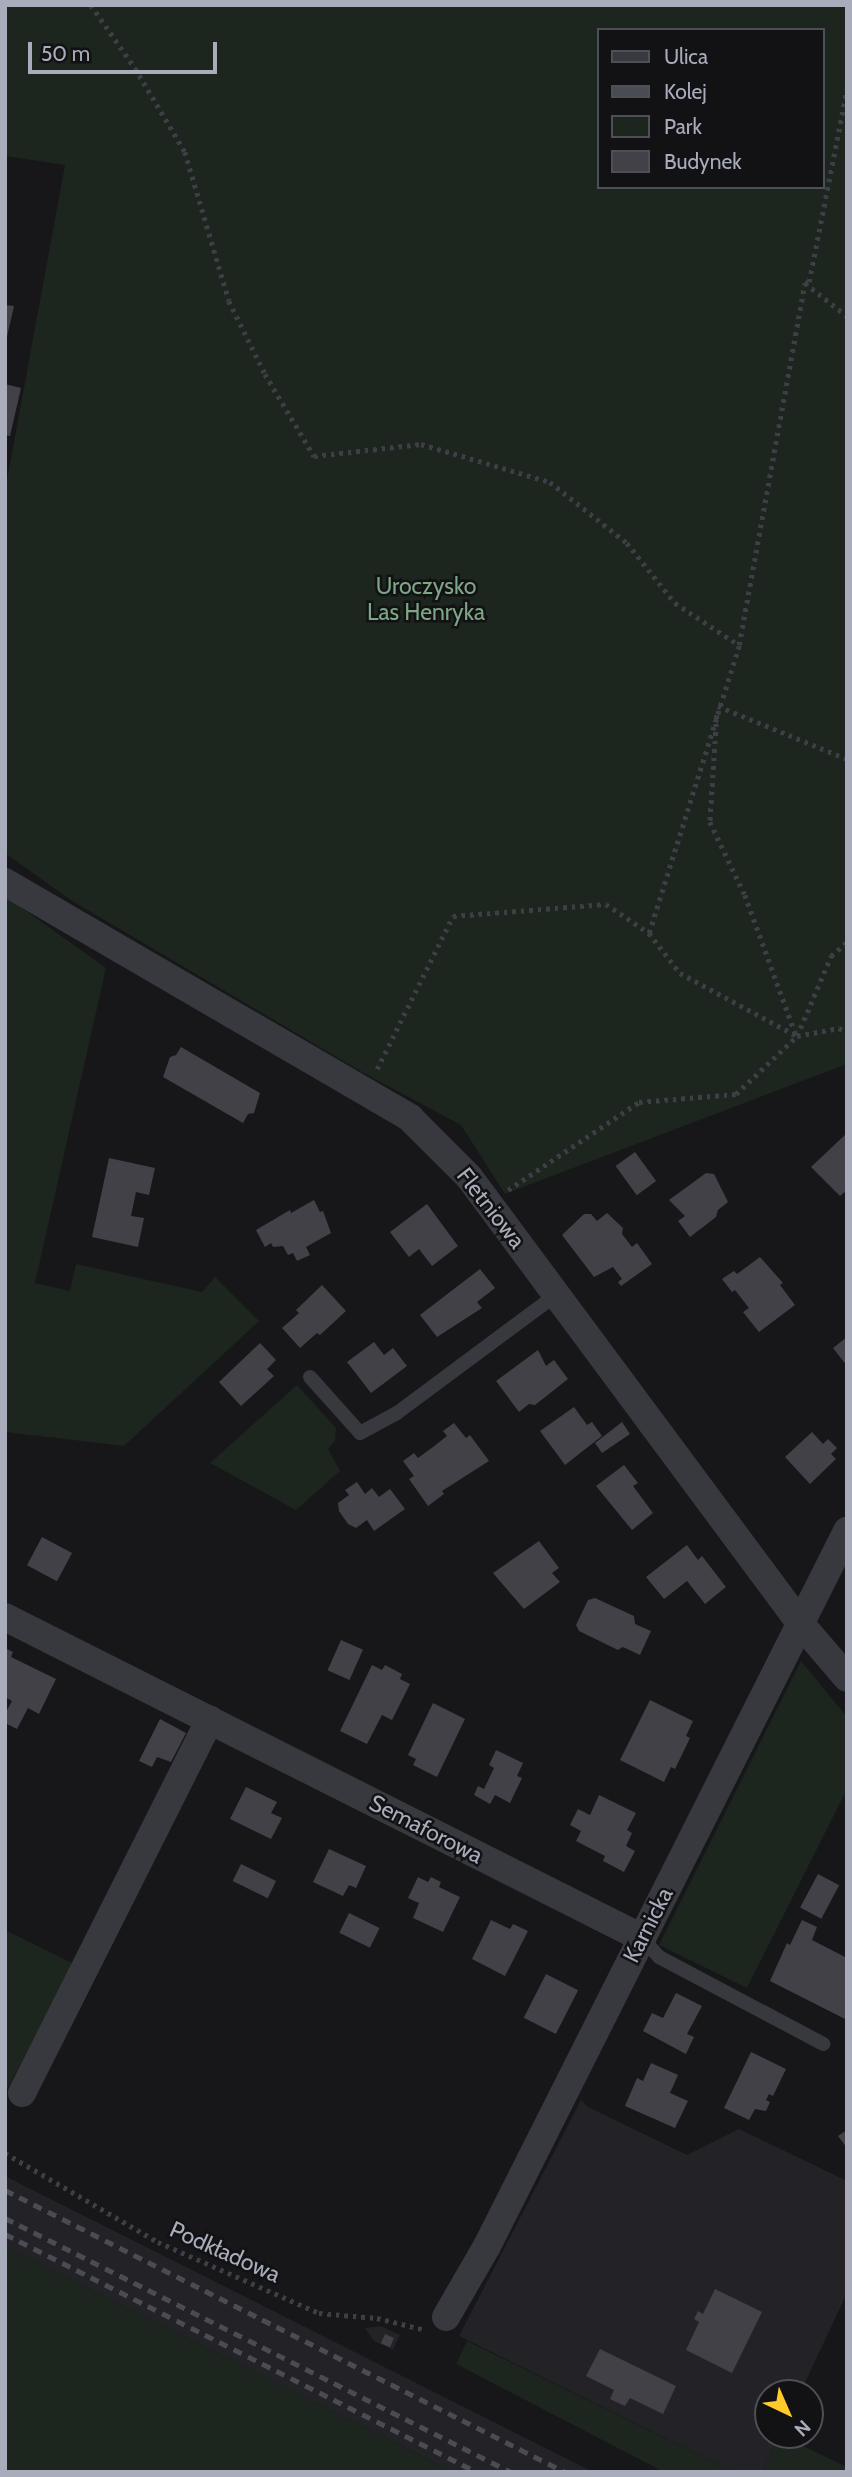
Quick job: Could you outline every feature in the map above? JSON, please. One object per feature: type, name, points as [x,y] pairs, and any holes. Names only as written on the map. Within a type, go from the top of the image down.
[{"type":"street","name":"Fletniowa","points":[[5,882],[410,1118],[469,1177],[800,1623],[847,1678]]},
{"type":"street","name":"Karnicka","points":[[446,2317],[487,2246],[847,1531]]},
{"type":"street","name":"Semaforowa","points":[[5,1617],[642,1938]]},
{"type":"street","points":[[22,2093],[210,1720]]},
{"type":"lane","points":[[310,1377],[360,1433],[397,1413],[557,1294]]},
{"type":"lane","points":[[642,1938],[659,1957],[823,2044]]},
{"type":"path","points":[[91,5],[135,68],[185,152],[229,301],[265,374],[314,456],[421,444],[550,482],[627,543],[675,603],[738,645]]},
{"type":"path","points":[[649,933],[738,645],[805,283],[808,282],[847,88]]},
{"type":"path","points":[[805,283],[847,316]]},
{"type":"path","points":[[718,704],[847,759]]},
{"type":"path","points":[[718,704],[710,822],[745,895],[797,1037]]},
{"type":"path","points":[[366,1092],[453,916],[606,904],[649,933],[680,973],[797,1037],[839,1028],[847,1032]]},
{"type":"path","points":[[489,1203],[639,1102],[736,1094],[797,1037],[831,956],[847,942]]},
{"type":"path","name":"Podkładowa","points":[[5,2153],[158,2242],[319,2313],[377,2318],[424,2331],[446,2317]]},
{"type":"shaded area","points":[[581,2100],[588,2107],[687,2155],[739,2129],[847,2181],[847,2293],[807,2379],[754,2379],[754,2449],[773,2449],[762,2472],[734,2472],[459,2336]]},
{"type":"shaded area","points":[[5,2176],[593,2472],[453,2472],[5,2247]]},
{"type":"shaded area","points":[[381,2326],[400,2335],[393,2350],[374,2341],[365,2328]]},
{"type":"green space","name":"Uroczysko Las Henryka","points":[[5,5],[847,5],[847,1064],[505,1194],[461,1125],[362,1072],[69,899],[5,853],[5,491],[65,165],[5,156]]},
{"type":"green space","points":[[5,896],[106,968],[35,1283],[70,1291],[76,1264],[202,1292],[215,1277],[259,1321],[124,1446],[5,1432]]},
{"type":"green space","points":[[297,1385],[336,1428],[335,1441],[328,1449],[340,1471],[296,1510],[210,1463]]},
{"type":"green space","points":[[801,1661],[847,1717],[847,1789],[747,1988],[659,1945]]},
{"type":"green space","points":[[5,1930],[74,1964],[5,2093]]},
{"type":"green space","points":[[5,2247],[453,2472],[5,2472]]},
{"type":"green space","points":[[467,2341],[734,2472],[664,2472],[456,2364]]},
{"type":"green space","points":[[773,2449],[809,2449],[847,2467],[847,2472],[762,2472]]},
{"type":"building","points":[[5,305],[14,306],[6,341],[5,341]]},
{"type":"building","points":[[5,384],[21,388],[10,436],[5,435]]},
{"type":"building","points":[[181,1047],[260,1093],[254,1113],[248,1114],[243,1123],[163,1077],[170,1057],[176,1055]]},
{"type":"building","points":[[847,1133],[847,1190],[840,1196],[811,1167]]},
{"type":"building","points":[[635,1152],[656,1181],[637,1195],[616,1166]]},
{"type":"building","points":[[109,1158],[155,1168],[149,1195],[136,1192],[131,1216],[144,1218],[138,1247],[92,1237]]},
{"type":"building","points":[[706,1173],[714,1174],[728,1202],[718,1210],[716,1217],[690,1237],[678,1221],[685,1216],[669,1200]]},
{"type":"building","points":[[314,1200],[320,1212],[323,1211],[331,1233],[306,1247],[310,1255],[297,1261],[293,1253],[288,1255],[283,1246],[273,1247],[271,1243],[265,1247],[256,1230],[290,1210],[291,1213]]},
{"type":"building","points":[[427,1204],[458,1246],[432,1266],[419,1249],[409,1257],[390,1232]]},
{"type":"building","points":[[607,1213],[623,1228],[622,1234],[632,1247],[637,1243],[652,1264],[621,1286],[618,1282],[622,1279],[613,1267],[594,1277],[562,1235],[584,1214],[591,1214],[597,1221]]},
{"type":"building","points":[[760,1257],[783,1283],[780,1285],[795,1305],[759,1332],[743,1312],[749,1308],[722,1279],[734,1271],[737,1274]]},
{"type":"building","points":[[480,1269],[495,1288],[477,1302],[482,1308],[437,1337],[420,1315]]},
{"type":"building","points":[[322,1285],[346,1311],[320,1335],[317,1333],[300,1348],[282,1328],[299,1313],[296,1310]]},
{"type":"building","points":[[847,1337],[847,1366],[833,1348]]},
{"type":"building","points":[[374,1342],[384,1355],[393,1348],[407,1366],[371,1393],[347,1362]]},
{"type":"building","points":[[260,1343],[276,1360],[267,1369],[274,1376],[241,1406],[219,1382]]},
{"type":"building","points":[[538,1350],[546,1366],[554,1360],[568,1379],[535,1405],[529,1404],[519,1412],[496,1381]]},
{"type":"building","points":[[574,1407],[587,1425],[592,1422],[602,1436],[565,1465],[540,1431]]},
{"type":"building","points":[[622,1422],[630,1434],[602,1453],[595,1443]]},
{"type":"building","points":[[454,1423],[466,1438],[470,1435],[489,1461],[442,1491],[444,1494],[428,1506],[409,1479],[414,1476],[403,1461],[414,1453],[418,1458],[433,1447],[447,1436],[443,1431]]},
{"type":"building","points":[[812,1432],[823,1444],[828,1439],[837,1448],[831,1454],[836,1459],[810,1484],[785,1457]]},
{"type":"building","points":[[624,1465],[638,1483],[633,1486],[653,1513],[632,1530],[596,1486]]},
{"type":"building","points":[[357,1482],[365,1494],[372,1488],[379,1497],[390,1489],[405,1509],[374,1531],[367,1520],[356,1528],[348,1524],[339,1511],[338,1503],[349,1495],[345,1490]]},
{"type":"building","points":[[42,1537],[72,1553],[57,1581],[27,1565]]},
{"type":"building","points":[[539,1541],[559,1568],[552,1573],[560,1582],[524,1609],[493,1573]]},
{"type":"building","points":[[687,1545],[698,1560],[702,1556],[726,1587],[705,1604],[687,1581],[664,1599],[646,1577]]},
{"type":"building","points":[[595,1598],[634,1616],[635,1624],[651,1631],[640,1655],[623,1647],[618,1650],[579,1631],[576,1625],[588,1600]]},
{"type":"building","points":[[341,1640],[363,1650],[350,1680],[328,1670]]},
{"type":"building","points":[[5,1648],[13,1652],[11,1657],[56,1679],[39,1714],[28,1708],[17,1729],[5,1723],[5,1714],[12,1701],[5,1697]]},
{"type":"building","points":[[372,1665],[382,1670],[385,1665],[402,1674],[400,1679],[410,1684],[392,1720],[382,1715],[367,1744],[340,1731]]},
{"type":"building","points":[[650,1700],[693,1721],[686,1736],[690,1738],[675,1769],[671,1767],[664,1782],[620,1760]]},
{"type":"building","points":[[433,1703],[465,1719],[437,1777],[413,1765],[416,1759],[408,1755]]},
{"type":"building","points":[[160,1719],[186,1733],[171,1762],[157,1757],[152,1767],[139,1761]]},
{"type":"building","points":[[496,1750],[523,1763],[517,1776],[522,1778],[510,1803],[495,1795],[490,1804],[474,1795],[478,1786],[484,1789],[494,1768],[489,1765]]},
{"type":"building","points":[[246,1787],[277,1802],[271,1813],[282,1818],[271,1839],[230,1819]]},
{"type":"building","points":[[599,1795],[636,1813],[627,1830],[632,1833],[626,1846],[635,1851],[624,1872],[603,1861],[605,1856],[576,1841],[581,1831],[570,1825],[578,1809],[590,1815]]},
{"type":"building","points":[[329,1849],[366,1866],[356,1888],[349,1885],[343,1896],[313,1882]]},
{"type":"building","points":[[241,1864],[276,1881],[268,1898],[233,1881]]},
{"type":"building","points":[[818,1874],[839,1885],[821,1919],[800,1908]]},
{"type":"building","points":[[418,1877],[428,1882],[431,1877],[441,1882],[439,1887],[460,1897],[443,1932],[413,1918],[419,1903],[408,1898]]},
{"type":"building","points":[[349,1913],[380,1928],[370,1948],[339,1933]]},
{"type":"building","points":[[491,1920],[510,1929],[513,1924],[528,1931],[505,1976],[472,1959]]},
{"type":"building","points":[[802,1920],[817,1927],[812,1940],[847,1958],[847,2020],[770,1981],[787,1943],[790,1945]]},
{"type":"building","points":[[546,1974],[578,1990],[556,2034],[524,2018]]},
{"type":"building","points":[[676,1993],[702,2006],[687,2034],[694,2037],[686,2054],[643,2031],[652,2013],[663,2018]]},
{"type":"building","points":[[751,2052],[786,2069],[773,2096],[769,2094],[766,2100],[770,2102],[766,2111],[755,2109],[749,2120],[724,2108]]},
{"type":"building","points":[[651,2063],[678,2075],[670,2093],[688,2101],[675,2128],[625,2106],[637,2078],[643,2081]]},
{"type":"building","points":[[847,2130],[847,2148],[838,2136]]},
{"type":"building","points":[[715,2289],[762,2312],[732,2373],[686,2350],[699,2322],[694,2319],[698,2311],[703,2314]]},
{"type":"building","points":[[385,2334],[394,2338],[390,2347],[381,2343]]},
{"type":"building","points":[[600,2349],[676,2386],[663,2414],[630,2398],[625,2406],[610,2399],[614,2390],[586,2376]]},
{"type":"railway","points":[[5,2190],[565,2472]]},
{"type":"railway","points":[[5,2218],[511,2472]]},
{"type":"railway","points":[[5,2234],[477,2472]]}]
